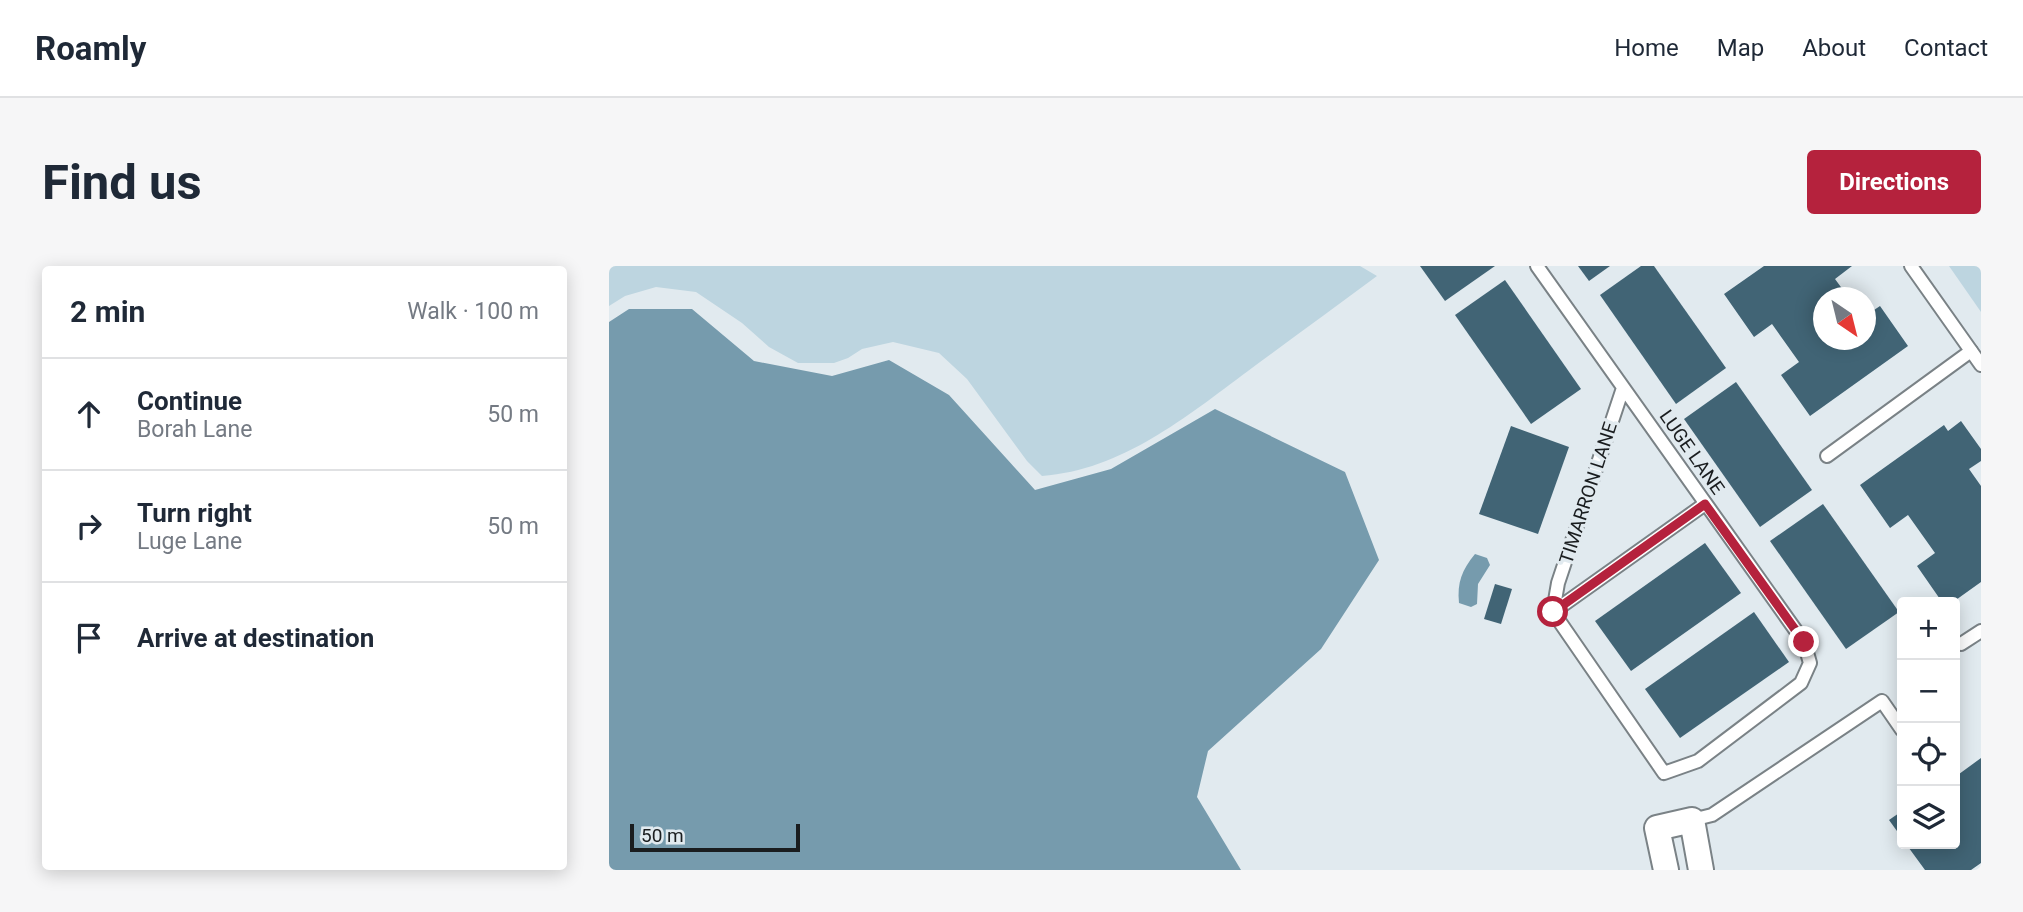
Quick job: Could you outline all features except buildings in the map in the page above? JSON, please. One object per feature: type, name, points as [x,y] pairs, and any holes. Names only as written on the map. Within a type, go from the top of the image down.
[{"type":"street","points":[[1666,870],[1657,828],[1692,820],[1701,870]]},
{"type":"lane","name":"LUGE LANE","points":[[1537,266],[1804,642],[1810,663],[1801,683],[1698,761],[1664,773],[1553,612]]},
{"type":"lane","points":[[1910,266],[1981,365]]},
{"type":"lane","points":[[1827,456],[1971,351]]},
{"type":"lane","name":"TIMARRON LANE","points":[[1553,612],[1558,583],[1623,388]]},
{"type":"lane","points":[[1553,612],[1705,504]]},
{"type":"lane","points":[[1961,644],[1981,631]]},
{"type":"lane","points":[[1692,820],[1712,816],[1882,701],[1897,723]]},
{"type":"shaded area","points":[[609,266],[1360,266],[1377,276],[1152,439],[1099,464],[1042,476],[1027,461],[967,379],[939,353],[893,342],[862,349],[834,363],[798,363],[769,347],[742,323],[696,292],[656,287],[625,296],[609,306]]},
{"type":"shaded area","points":[[1949,266],[1981,266],[1981,312]]},
{"type":"shaded area","points":[[629,309],[692,309],[754,361],[832,376],[889,360],[949,395],[1035,490],[1111,469],[1215,409],[1345,472],[1379,560],[1321,649],[1208,751],[1197,797],[1241,870],[609,870],[609,322]]},
{"type":"shaded area","points":[[1475,554],[1487,558],[1490,565],[1478,584],[1477,604],[1471,607],[1459,603],[1459,589],[1464,571]]},
{"type":"route","points":[[1553,612],[1705,504],[1804,642]]}]
